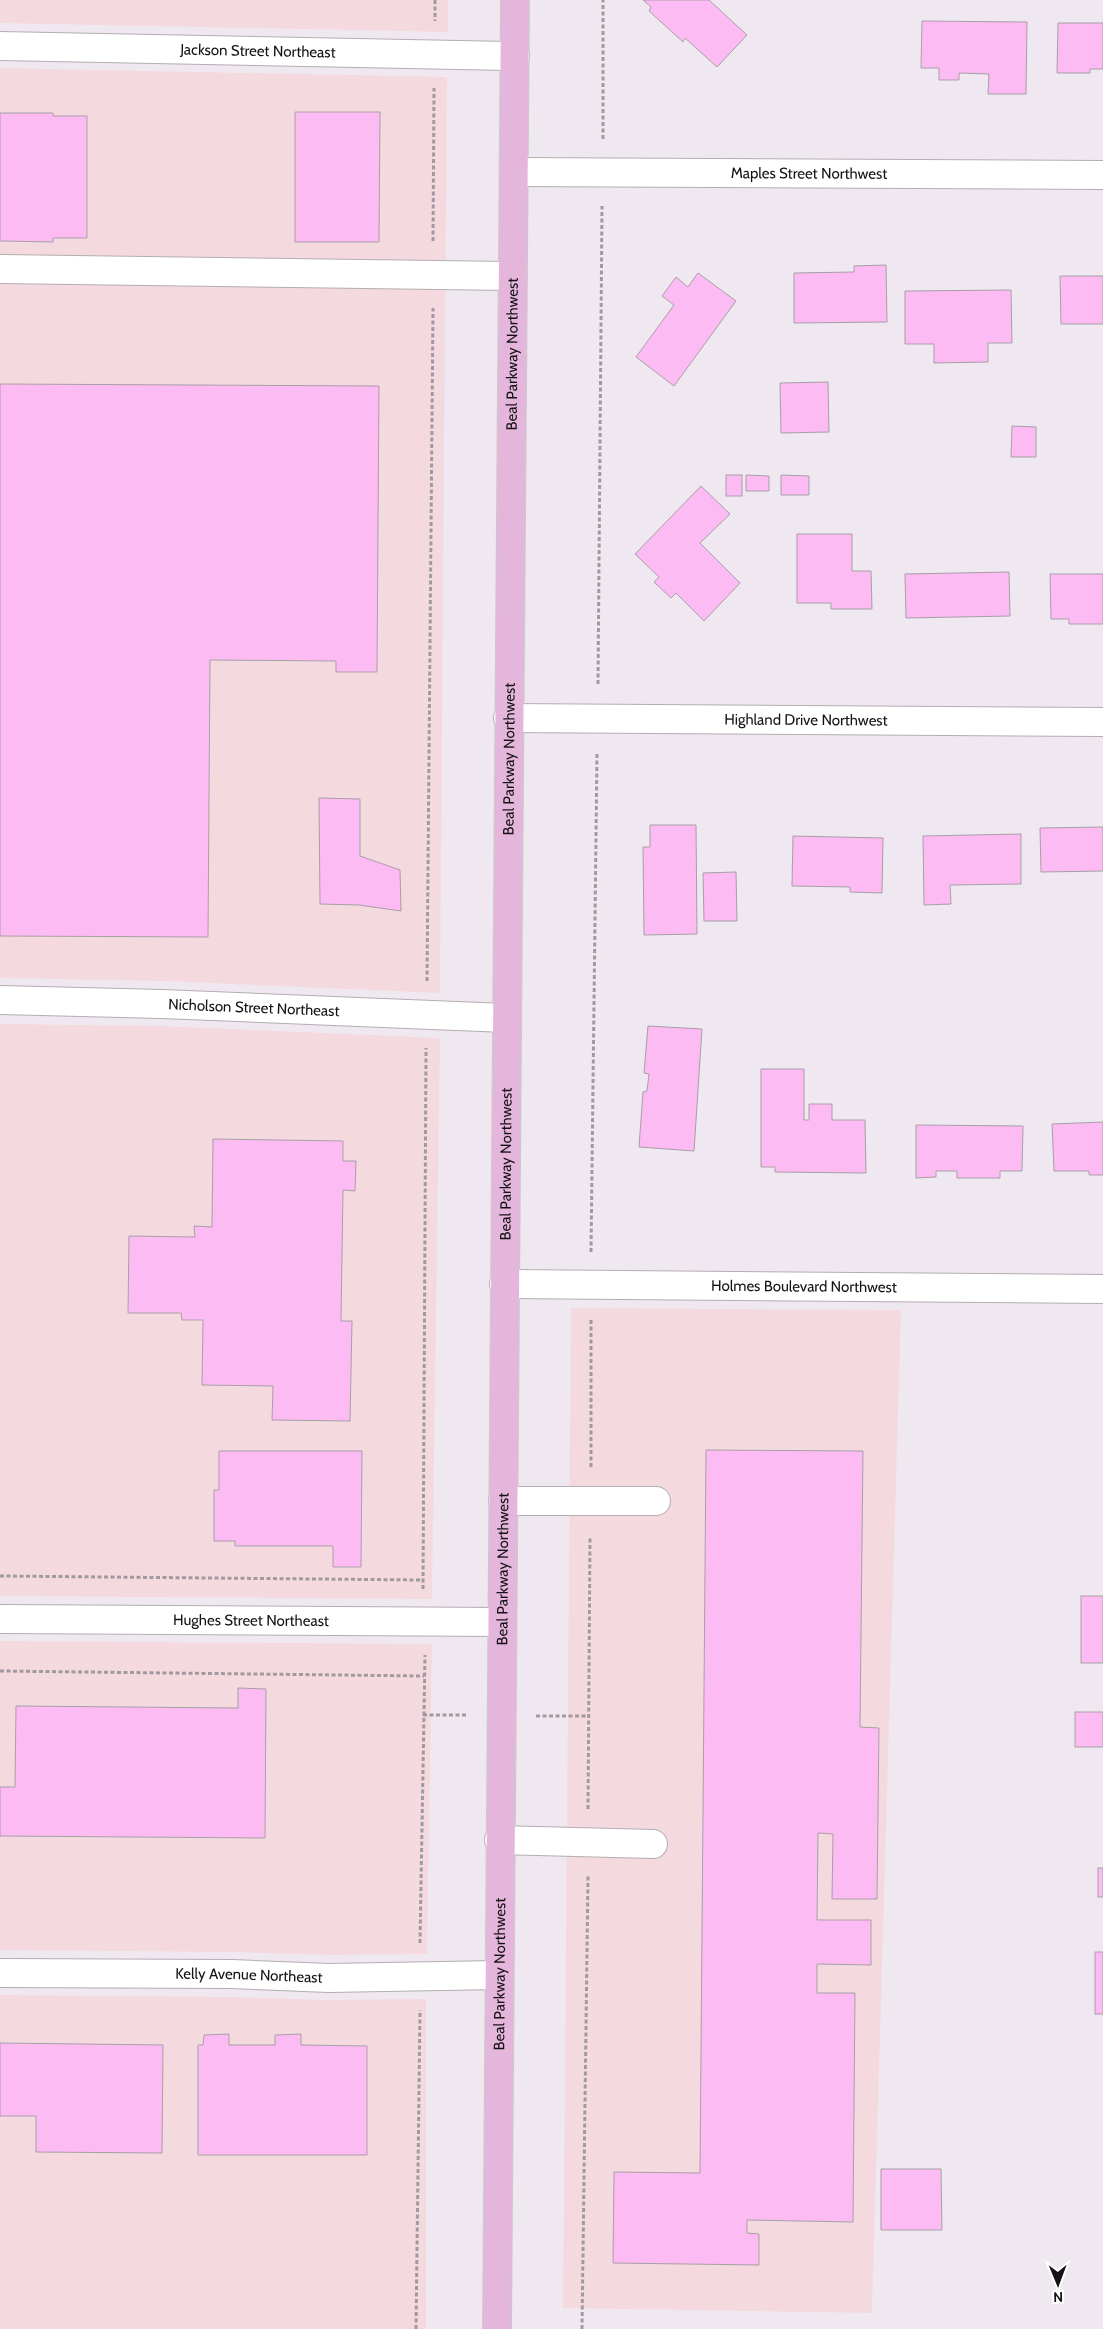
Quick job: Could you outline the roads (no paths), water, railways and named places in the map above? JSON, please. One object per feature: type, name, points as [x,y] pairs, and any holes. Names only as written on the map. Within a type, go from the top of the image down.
[{"type":"main road","name":"Beal Parkway Northwest","points":[[497,2329],[499,1840],[515,0]]},
{"type":"street","name":"Jackson Street Northeast","points":[[0,46],[515,56]]},
{"type":"street","name":"Maples Street Northwest","points":[[514,172],[1103,175]]},
{"type":"street","points":[[0,269],[513,276]]},
{"type":"street","name":"Highland Drive Northwest","points":[[508,718],[1103,722]]},
{"type":"street","name":"Nicholson Street Northeast","points":[[0,1000],[162,1004],[506,1018]]},
{"type":"street","name":"Holmes Boulevard Northwest","points":[[504,1284],[1103,1289]]},
{"type":"street","points":[[503,1501],[656,1501]]},
{"type":"street","name":"Hughes Street Northeast","points":[[0,1619],[502,1622]]},
{"type":"street","points":[[499,1840],[653,1844]]},
{"type":"street","name":"Kelly Avenue Northeast","points":[[0,1973],[232,1974],[330,1978],[498,1975]]}]
